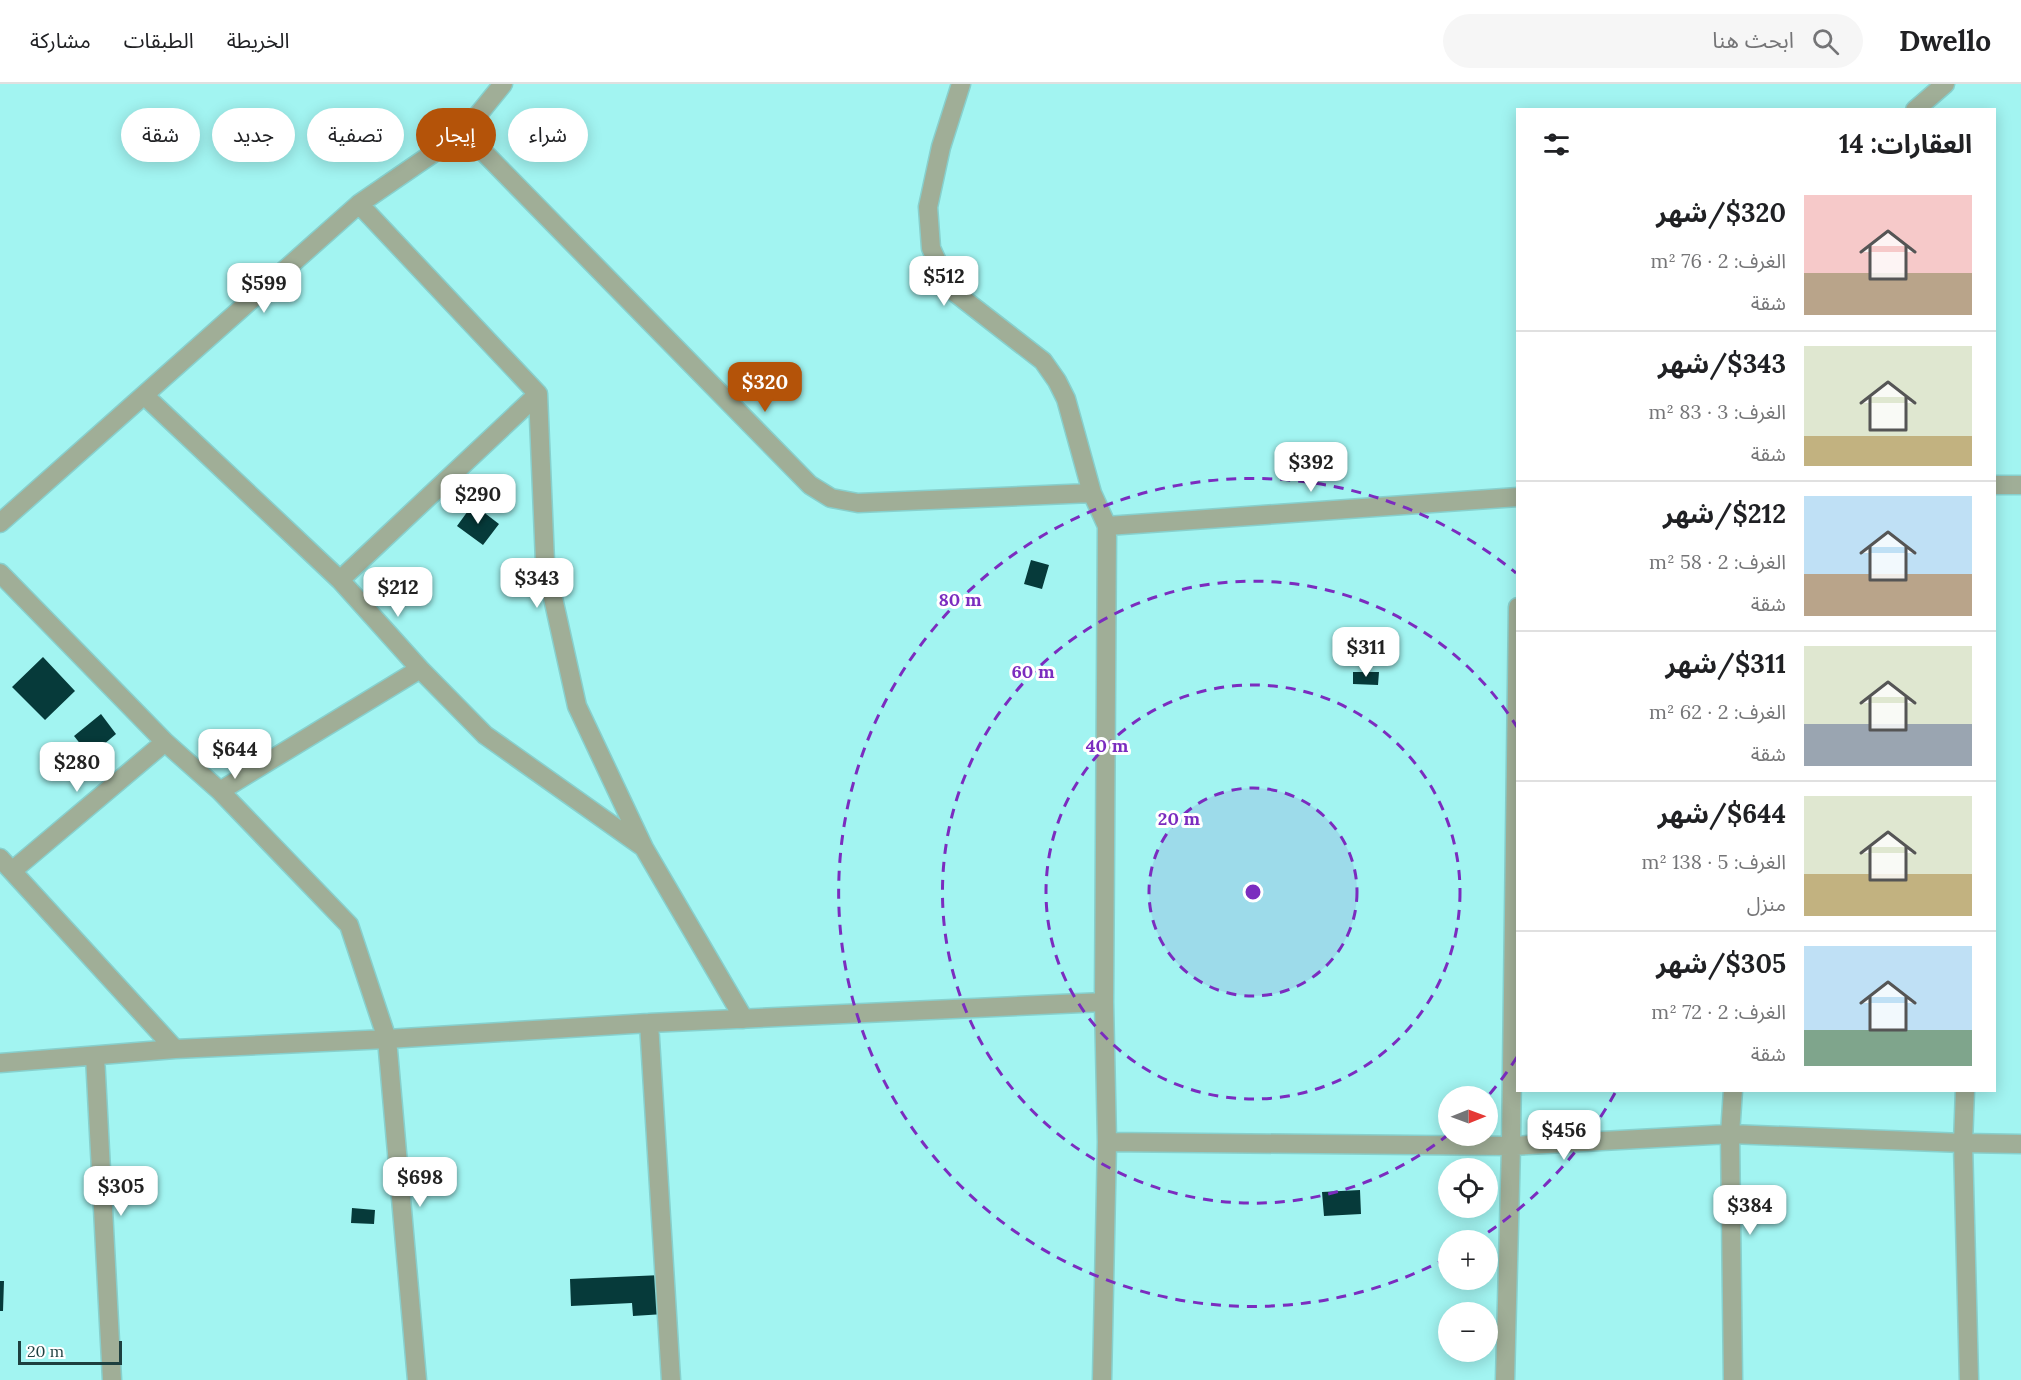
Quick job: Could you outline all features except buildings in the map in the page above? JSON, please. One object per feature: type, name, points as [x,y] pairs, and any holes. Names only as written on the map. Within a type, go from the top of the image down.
[{"type":"street","points":[[484,108],[503,84]]},
{"type":"street","points":[[961,84],[941,147],[928,207],[931,248],[948,288],[1043,362],[1057,381],[1066,399],[1092,493],[1107,526],[1104,1002],[1107,1142],[1102,1380]]},
{"type":"street","points":[[1917,108],[1946,84]]},
{"type":"street","points":[[0,523],[359,204],[420,162]]},
{"type":"street","points":[[493,162],[810,484],[831,498],[858,503],[1092,493]]},
{"type":"street","points":[[359,204],[538,394],[545,562],[577,706],[644,848],[744,1018]]},
{"type":"street","points":[[340,580],[538,394]]},
{"type":"street","points":[[145,396],[340,580],[420,669],[485,735],[644,848]]},
{"type":"street","points":[[1996,485],[2021,484]]},
{"type":"street","points":[[1107,526],[1516,497]]},
{"type":"street","points":[[0,573],[165,742],[220,791],[349,926],[387,1039],[417,1380]]},
{"type":"street","points":[[220,791],[420,669]]},
{"type":"street","points":[[165,742],[6,865],[175,1049]]},
{"type":"street","points":[[1505,1380],[1511,1146],[1516,761]]},
{"type":"street","points":[[0,1063],[175,1049],[744,1018],[1104,1002]]},
{"type":"street","points":[[648,1023],[672,1380]]},
{"type":"street","points":[[95,1056],[112,1380]]},
{"type":"street","points":[[1732,1092],[1730,1134],[1733,1380]]},
{"type":"street","points":[[1965,1092],[1963,1143],[1969,1380]]},
{"type":"street","points":[[1107,1142],[1511,1146],[1730,1134],[2021,1144]]}]
